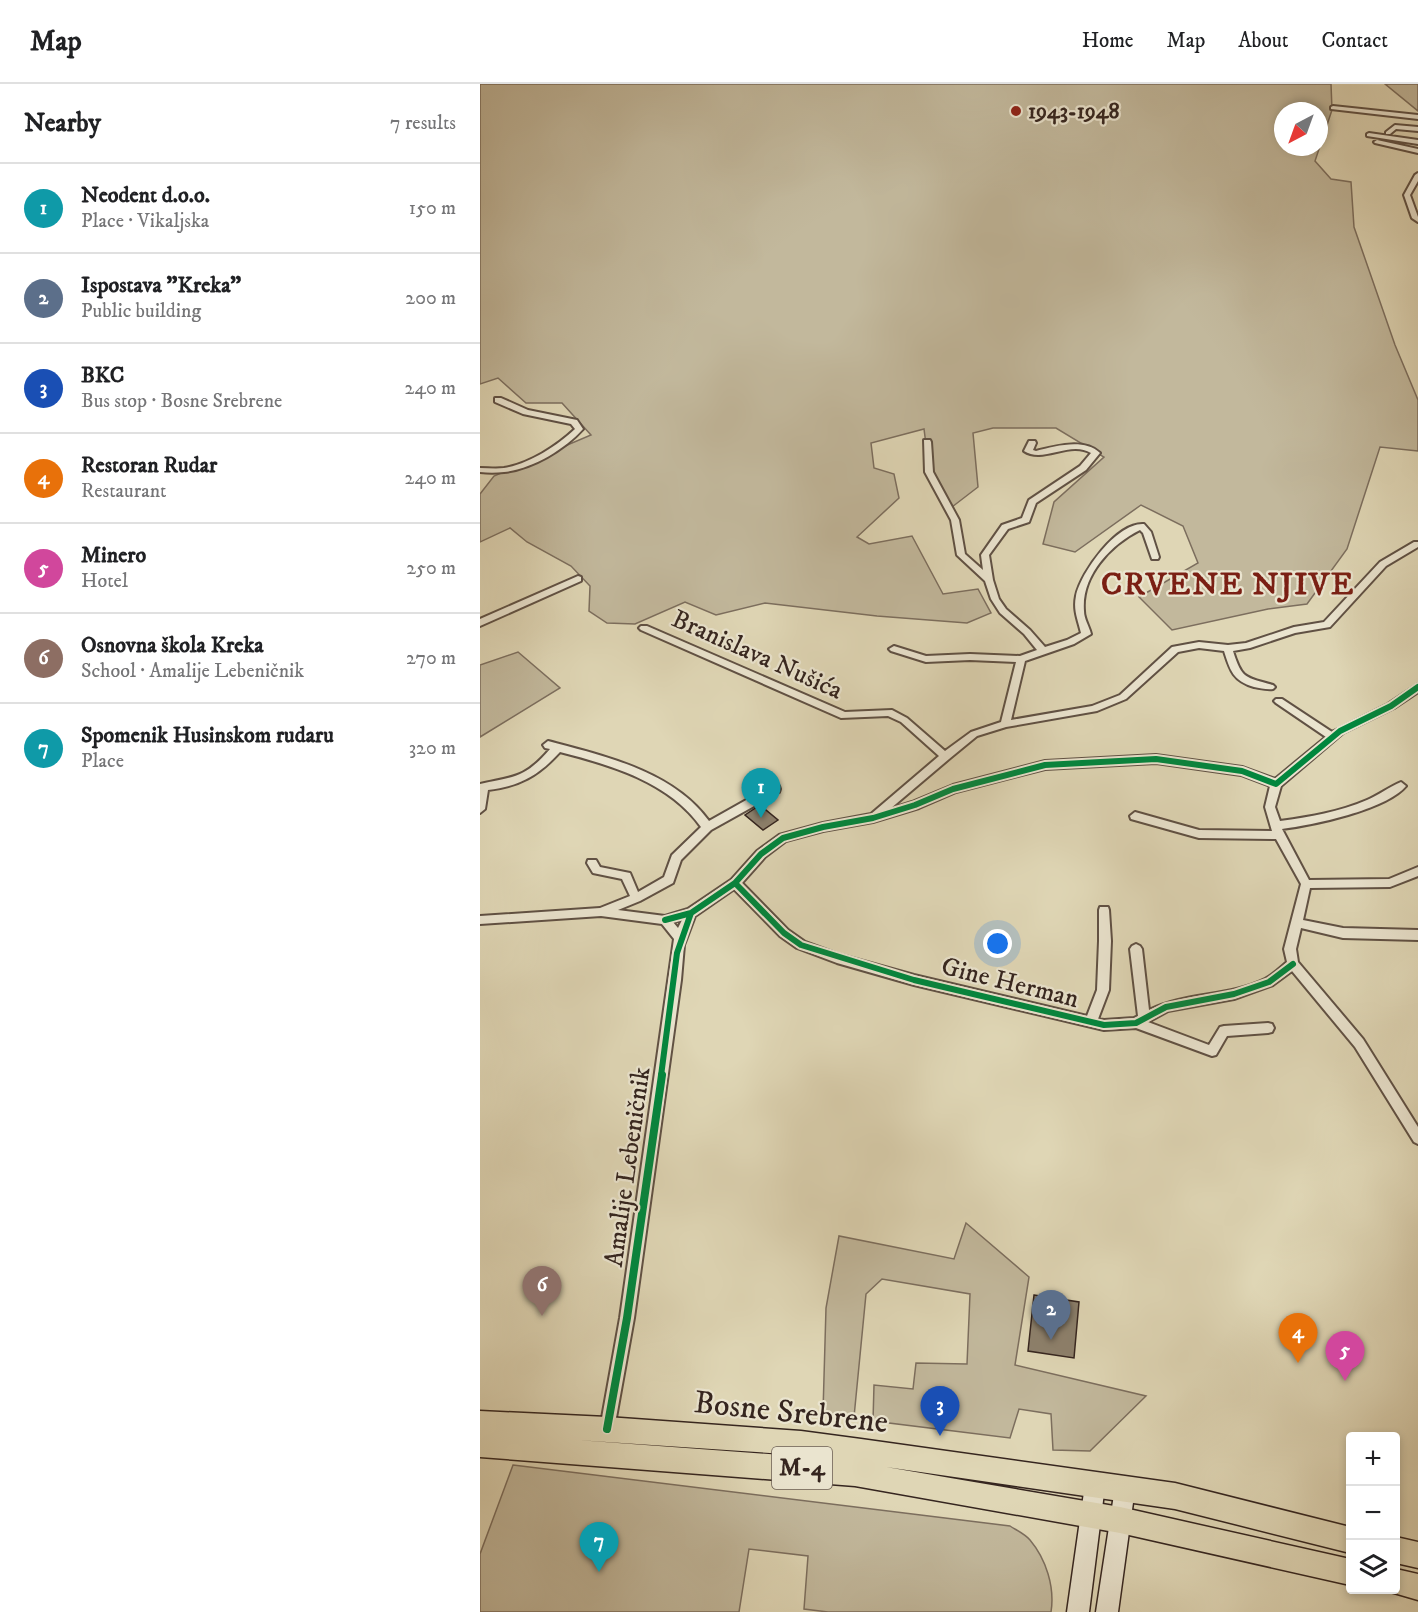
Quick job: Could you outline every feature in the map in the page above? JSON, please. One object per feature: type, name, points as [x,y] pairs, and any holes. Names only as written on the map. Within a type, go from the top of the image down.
[{"type":"main road","name":"Bosne Srebrene","points":[[480,1423],[607,1429],[801,1443],[1095,1485]]},
{"type":"main road","name":"Bosne Srebrene","points":[[480,1445],[795,1467],[855,1474],[1120,1520]]},
{"type":"main road","name":"M-4","points":[[1095,1485],[1174,1496],[1346,1539]]},
{"type":"main road","points":[[1078,1612],[1095,1485]]},
{"type":"main road","points":[[1107,1612],[1125,1488]]},
{"type":"main road","name":"M-4","points":[[1120,1520],[1346,1571]]},
{"type":"main road","points":[[1400,1551],[1418,1555]]},
{"type":"main road","points":[[1400,1583],[1418,1587]]},
{"type":"street","points":[[1333,108],[1418,117]]},
{"type":"street","points":[[1388,133],[1395,127],[1418,129]]},
{"type":"street","points":[[1369,135],[1418,142]]},
{"type":"street","points":[[1374,141],[1418,151]]},
{"type":"street","points":[[1418,175],[1407,195],[1415,218],[1418,220]]},
{"type":"street","points":[[480,470],[504,470],[519,466],[531,461],[579,429],[574,422],[526,412],[498,400]]},
{"type":"street","points":[[927,442],[929,472],[955,520],[961,555],[989,580]]},
{"type":"street","points":[[1032,443],[1028,451],[1035,454],[1058,448],[1085,447],[1096,453],[1083,468],[1032,502],[1026,520],[1002,530],[985,555],[995,599],[1003,611],[1027,632],[1041,650]]},
{"type":"street","points":[[894,650],[926,659],[970,657],[1021,659],[1041,650],[1068,644],[1086,634],[1079,611],[1083,587],[1105,549],[1142,526],[1147,532],[1155,557]]},
{"type":"street","points":[[873,818],[974,734],[1005,724],[1094,709],[1123,697],[1175,649],[1182,646],[1228,648],[1247,646],[1294,630],[1327,625],[1383,564],[1418,541]]},
{"type":"street","points":[[480,623],[578,579]]},
{"type":"street","name":"Branislava Nušića","points":[[644,628],[844,716],[889,712],[904,720],[945,756]]},
{"type":"street","points":[[1228,648],[1235,674],[1246,682],[1270,687]]},
{"type":"street","points":[[1005,724],[1021,659]]},
{"type":"street","points":[[1418,687],[1391,706],[1340,731],[1276,784],[1270,807],[1277,831],[1306,884],[1290,949],[1293,963],[1359,1043],[1418,1138]]},
{"type":"street","points":[[1279,701],[1333,737]]},
{"type":"street","points":[[480,803],[483,788],[511,784],[540,769],[553,746],[651,778],[699,812],[707,827]]},
{"type":"street","points":[[480,920],[601,912],[666,920],[691,913],[735,882],[760,854],[783,838],[824,827],[873,818],[915,806],[953,789],[1045,765],[1156,759],[1242,771],[1276,784]]},
{"type":"street","points":[[1135,816],[1199,834],[1277,831],[1339,815],[1365,803],[1381,799],[1401,786]]},
{"type":"street","points":[[601,912],[636,898],[669,880],[676,858],[707,827],[775,789]]},
{"type":"street","points":[[592,863],[597,870],[626,876],[636,898]]},
{"type":"street","points":[[1306,884],[1390,883],[1418,871]]},
{"type":"street","name":"Gine Herman","points":[[735,882],[784,933],[801,945],[914,980],[1104,1025],[1140,1021],[1166,1007],[1234,994],[1269,982],[1293,963]]},
{"type":"street","points":[[1091,1022],[1103,990],[1106,941],[1104,910]]},
{"type":"street","name":"Amalije Lebeničnik","points":[[607,1429],[627,1318],[675,980],[679,937],[691,913]]},
{"type":"street","points":[[666,920],[679,937]]},
{"type":"street","points":[[1297,922],[1343,933],[1418,935]]},
{"type":"street","points":[[1136,949],[1140,1021]]},
{"type":"street","name":"Gine Herman","points":[[1140,1021],[1212,1050],[1224,1031],[1268,1028]]},
{"type":"shaded area","points":[[480,84],[1331,84],[1332,110],[1328,122],[1328,102],[1274,102],[1274,156],[1317,156],[1315,161],[1331,179],[1351,182],[1354,227],[1395,345],[1418,400],[1418,451],[1380,447],[1347,549],[1307,604],[1268,609],[1172,630],[1139,597],[1198,563],[1183,526],[1141,505],[1075,552],[1043,544],[1054,502],[1104,457],[1056,428],[993,428],[973,433],[978,487],[952,507],[929,468],[924,429],[871,443],[874,468],[894,474],[899,498],[857,537],[869,544],[912,536],[943,594],[978,589],[991,613],[967,623],[877,616],[765,603],[716,615],[685,602],[635,624],[607,623],[589,611],[590,586],[571,566],[527,542],[510,528],[480,542],[480,494],[494,476],[591,435],[562,403],[526,403],[498,378],[480,384]]},
{"type":"shaded area","points":[[1385,84],[1418,84],[1418,111]]},
{"type":"shaded area","points":[[518,652],[560,688],[480,737],[480,665]]},
{"type":"shaded area","points":[[966,1223],[1029,1277],[1015,1365],[1146,1396],[1090,1451],[1053,1450],[1051,1414],[1019,1409],[1010,1438],[873,1421],[874,1385],[913,1389],[916,1363],[967,1364],[970,1294],[882,1279],[866,1294],[854,1417],[823,1412],[826,1308],[839,1236],[954,1259]]},
{"type":"shaded area","points":[[513,1465],[1010,1526],[1028,1538],[1041,1556],[1052,1593],[1051,1612],[828,1612],[804,1609],[808,1556],[749,1549],[739,1612],[480,1612],[480,1554]]},
{"type":"building","points":[[760,805],[778,820],[763,830],[745,815]]},
{"type":"building","points":[[1034,1295],[1079,1302],[1074,1358],[1028,1351]]},
{"type":"cycle path","points":[[665,920],[691,913],[735,883],[761,854],[783,838],[823,827],[873,818],[915,805],[953,789],[1045,765],[1156,759],[1242,771],[1276,784],[1340,731],[1391,706],[1418,687]]},
{"type":"cycle path","points":[[735,883],[784,933],[801,945],[914,980],[1104,1025],[1136,1023],[1166,1007],[1234,994],[1269,982],[1293,964]]},
{"type":"cycle path","points":[[607,1429],[627,1318],[677,953],[680,938],[691,913]]},
{"type":"place","name":"1943-1948","points":[[1016,111]]},
{"type":"place","name":"Neodent d.o.o.","points":[[761,818]]},
{"type":"place","name":"Osnovna škola Kreka","points":[[542,1316]]},
{"type":"place","name":"Ispostava \"Kreka\"","points":[[1051,1340]]},
{"type":"place","name":"Restoran Rudar","points":[[1298,1363]]},
{"type":"place","name":"Minero","points":[[1345,1381]]},
{"type":"place","name":"BKC","points":[[940,1436]]},
{"type":"place","name":"Spomenik Husinskom rudaru","points":[[599,1572]]},
{"type":"district","name":"CRVENE NJIVE","points":[[1228,585]]}]
